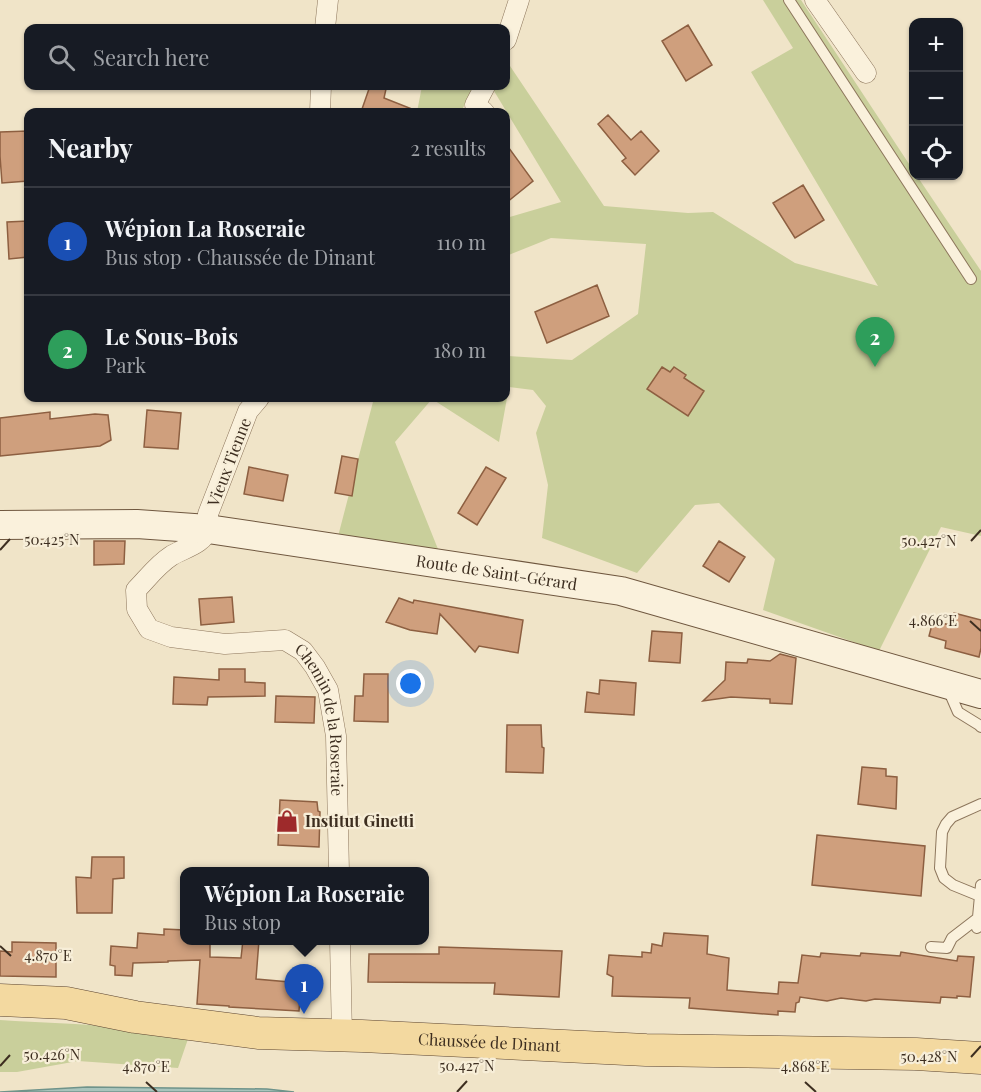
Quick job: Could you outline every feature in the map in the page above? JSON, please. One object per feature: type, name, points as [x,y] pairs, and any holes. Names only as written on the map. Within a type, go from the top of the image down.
[{"type":"main road","name":"Route de Saint-Gérard","points":[[0,525],[137,524],[208,529],[621,591],[981,694]]},
{"type":"main road","name":"Chaussée de Dinant","points":[[0,1000],[66,1003],[135,1017],[258,1033],[646,1050],[915,1054],[981,1058]]},
{"type":"street","points":[[325,24],[328,0]]},
{"type":"street","points":[[510,28],[519,0]]},
{"type":"street","points":[[815,0],[866,73]]},
{"type":"street","points":[[320,108],[321,90]]},
{"type":"street","points":[[479,108],[475,105],[483,90]]},
{"type":"street","name":"Vieux Tienne","points":[[208,529],[208,514],[248,411],[256,402]]},
{"type":"street","name":"Chemin de la Roseraie","points":[[208,529],[202,539],[188,549],[171,556],[157,567],[136,590],[137,609],[149,629],[171,637],[225,644],[285,640],[303,651],[328,690],[336,736],[339,867]]},
{"type":"street","points":[[340,945],[342,1036]]},
{"type":"lane","points":[[789,0],[971,279]]},
{"type":"lane","points":[[945,684],[957,712],[979,724],[981,728]]},
{"type":"lane","points":[[930,947],[948,948],[952,938],[977,923],[980,891],[953,885],[944,878],[940,868],[942,832],[946,824],[952,817],[981,804]]},
{"type":"green space","points":[[763,0],[801,0],[909,164],[909,180],[920,180],[981,271],[981,536],[941,527],[879,651],[763,610],[775,559],[719,503],[695,505],[637,573],[542,538],[548,485],[536,433],[546,406],[533,390],[510,387],[510,356],[572,360],[638,314],[646,244],[551,238],[510,254],[510,217],[561,202],[510,117],[510,108],[504,108],[493,90],[510,90],[510,66],[604,206],[688,213],[713,212],[795,263],[878,286],[751,72],[793,48]]},
{"type":"green space","points":[[421,90],[472,90],[463,108],[418,108]]},
{"type":"green space","points":[[373,402],[429,402],[395,442],[444,564],[335,548]]},
{"type":"green space","points":[[437,402],[506,402],[499,442]]},
{"type":"green space","points":[[0,1020],[105,1026],[188,1039],[178,1068],[78,1061],[17,1072],[0,1072]]},
{"type":"water","points":[[87,1087],[267,1089],[294,1092],[0,1092]]},
{"type":"building","points":[[688,25],[712,65],[686,81],[662,41]]},
{"type":"building","points":[[369,90],[386,90],[384,98],[409,108],[362,108]]},
{"type":"building","points":[[608,115],[631,140],[641,131],[659,151],[635,175],[622,161],[626,158],[598,124]]},
{"type":"building","points":[[24,131],[24,181],[2,183],[0,132]]},
{"type":"building","points":[[510,149],[533,181],[510,200]]},
{"type":"building","points":[[803,185],[824,220],[795,238],[773,203]]},
{"type":"building","points":[[24,221],[24,257],[9,259],[7,222]]},
{"type":"building","points":[[597,285],[609,316],[547,343],[535,312]]},
{"type":"building","points":[[662,367],[670,372],[674,367],[686,375],[684,378],[704,391],[688,416],[647,389]]},
{"type":"building","points":[[147,410],[181,413],[178,449],[144,447]]},
{"type":"building","points":[[50,412],[50,419],[95,414],[108,415],[111,440],[100,446],[0,456],[0,418]]},
{"type":"building","points":[[342,456],[358,459],[352,496],[335,493]]},
{"type":"building","points":[[249,467],[288,475],[283,501],[244,494]]},
{"type":"building","points":[[486,467],[506,478],[477,525],[458,513]]},
{"type":"building","points":[[94,541],[125,541],[124,564],[94,565]]},
{"type":"building","points":[[719,541],[745,557],[729,582],[703,566]]},
{"type":"building","points":[[232,597],[234,622],[201,625],[199,599]]},
{"type":"building","points":[[399,598],[413,603],[414,600],[523,620],[518,653],[479,646],[475,652],[440,614],[437,634],[410,630],[386,622]]},
{"type":"building","points":[[954,613],[981,620],[979,657],[945,648],[946,641],[929,636],[933,621],[950,625]]},
{"type":"building","points":[[652,631],[682,633],[680,663],[649,661]]},
{"type":"building","points":[[780,654],[796,658],[792,704],[770,703],[770,699],[731,697],[703,701],[725,680],[726,662],[747,663],[748,659],[770,661]]},
{"type":"building","points":[[219,669],[245,669],[245,682],[265,683],[265,696],[208,697],[207,705],[173,704],[174,677],[219,680]]},
{"type":"building","points":[[364,674],[388,674],[388,722],[354,721],[355,696],[363,696]]},
{"type":"building","points":[[600,680],[636,683],[634,715],[585,712],[587,692],[599,694]]},
{"type":"building","points":[[276,696],[315,697],[314,723],[275,722]]},
{"type":"building","points":[[507,725],[541,725],[542,747],[544,748],[543,773],[506,772]]},
{"type":"building","points":[[862,767],[886,769],[886,776],[897,777],[896,809],[858,804]]},
{"type":"building","points":[[280,800],[317,802],[320,812],[319,847],[278,845]]},
{"type":"building","points":[[817,835],[925,846],[921,896],[812,885]]},
{"type":"building","points":[[92,857],[124,857],[124,878],[113,879],[112,913],[77,913],[76,877],[91,878]]},
{"type":"building","points":[[164,929],[180,930],[180,945],[210,945],[210,957],[241,958],[242,945],[259,945],[256,979],[301,983],[299,1011],[197,1004],[200,960],[133,963],[132,976],[115,975],[115,966],[110,965],[111,946],[137,948],[138,933],[164,935]]},
{"type":"building","points":[[664,933],[708,936],[707,954],[729,958],[727,990],[778,994],[779,982],[798,983],[802,955],[820,957],[821,953],[860,956],[861,953],[900,956],[901,952],[957,961],[958,956],[974,957],[970,997],[941,997],[940,1003],[841,998],[827,1001],[800,997],[799,1002],[796,1003],[795,1012],[778,1011],[778,1015],[689,1008],[690,998],[612,996],[613,977],[607,974],[609,955],[642,957],[642,952],[651,953],[652,944],[662,946]]},
{"type":"building","points":[[12,942],[56,943],[56,977],[0,976],[0,951],[12,952]]},
{"type":"building","points":[[439,947],[562,951],[559,997],[494,994],[495,983],[368,982],[369,954],[439,954]]},
{"type":"place","name":"Le Sous-Bois","points":[[875,367]]},
{"type":"place","name":"Institut Ginetti","points":[[287,821]]},
{"type":"place","name":"Wépion La Roseraie","points":[[304,1014]]}]
